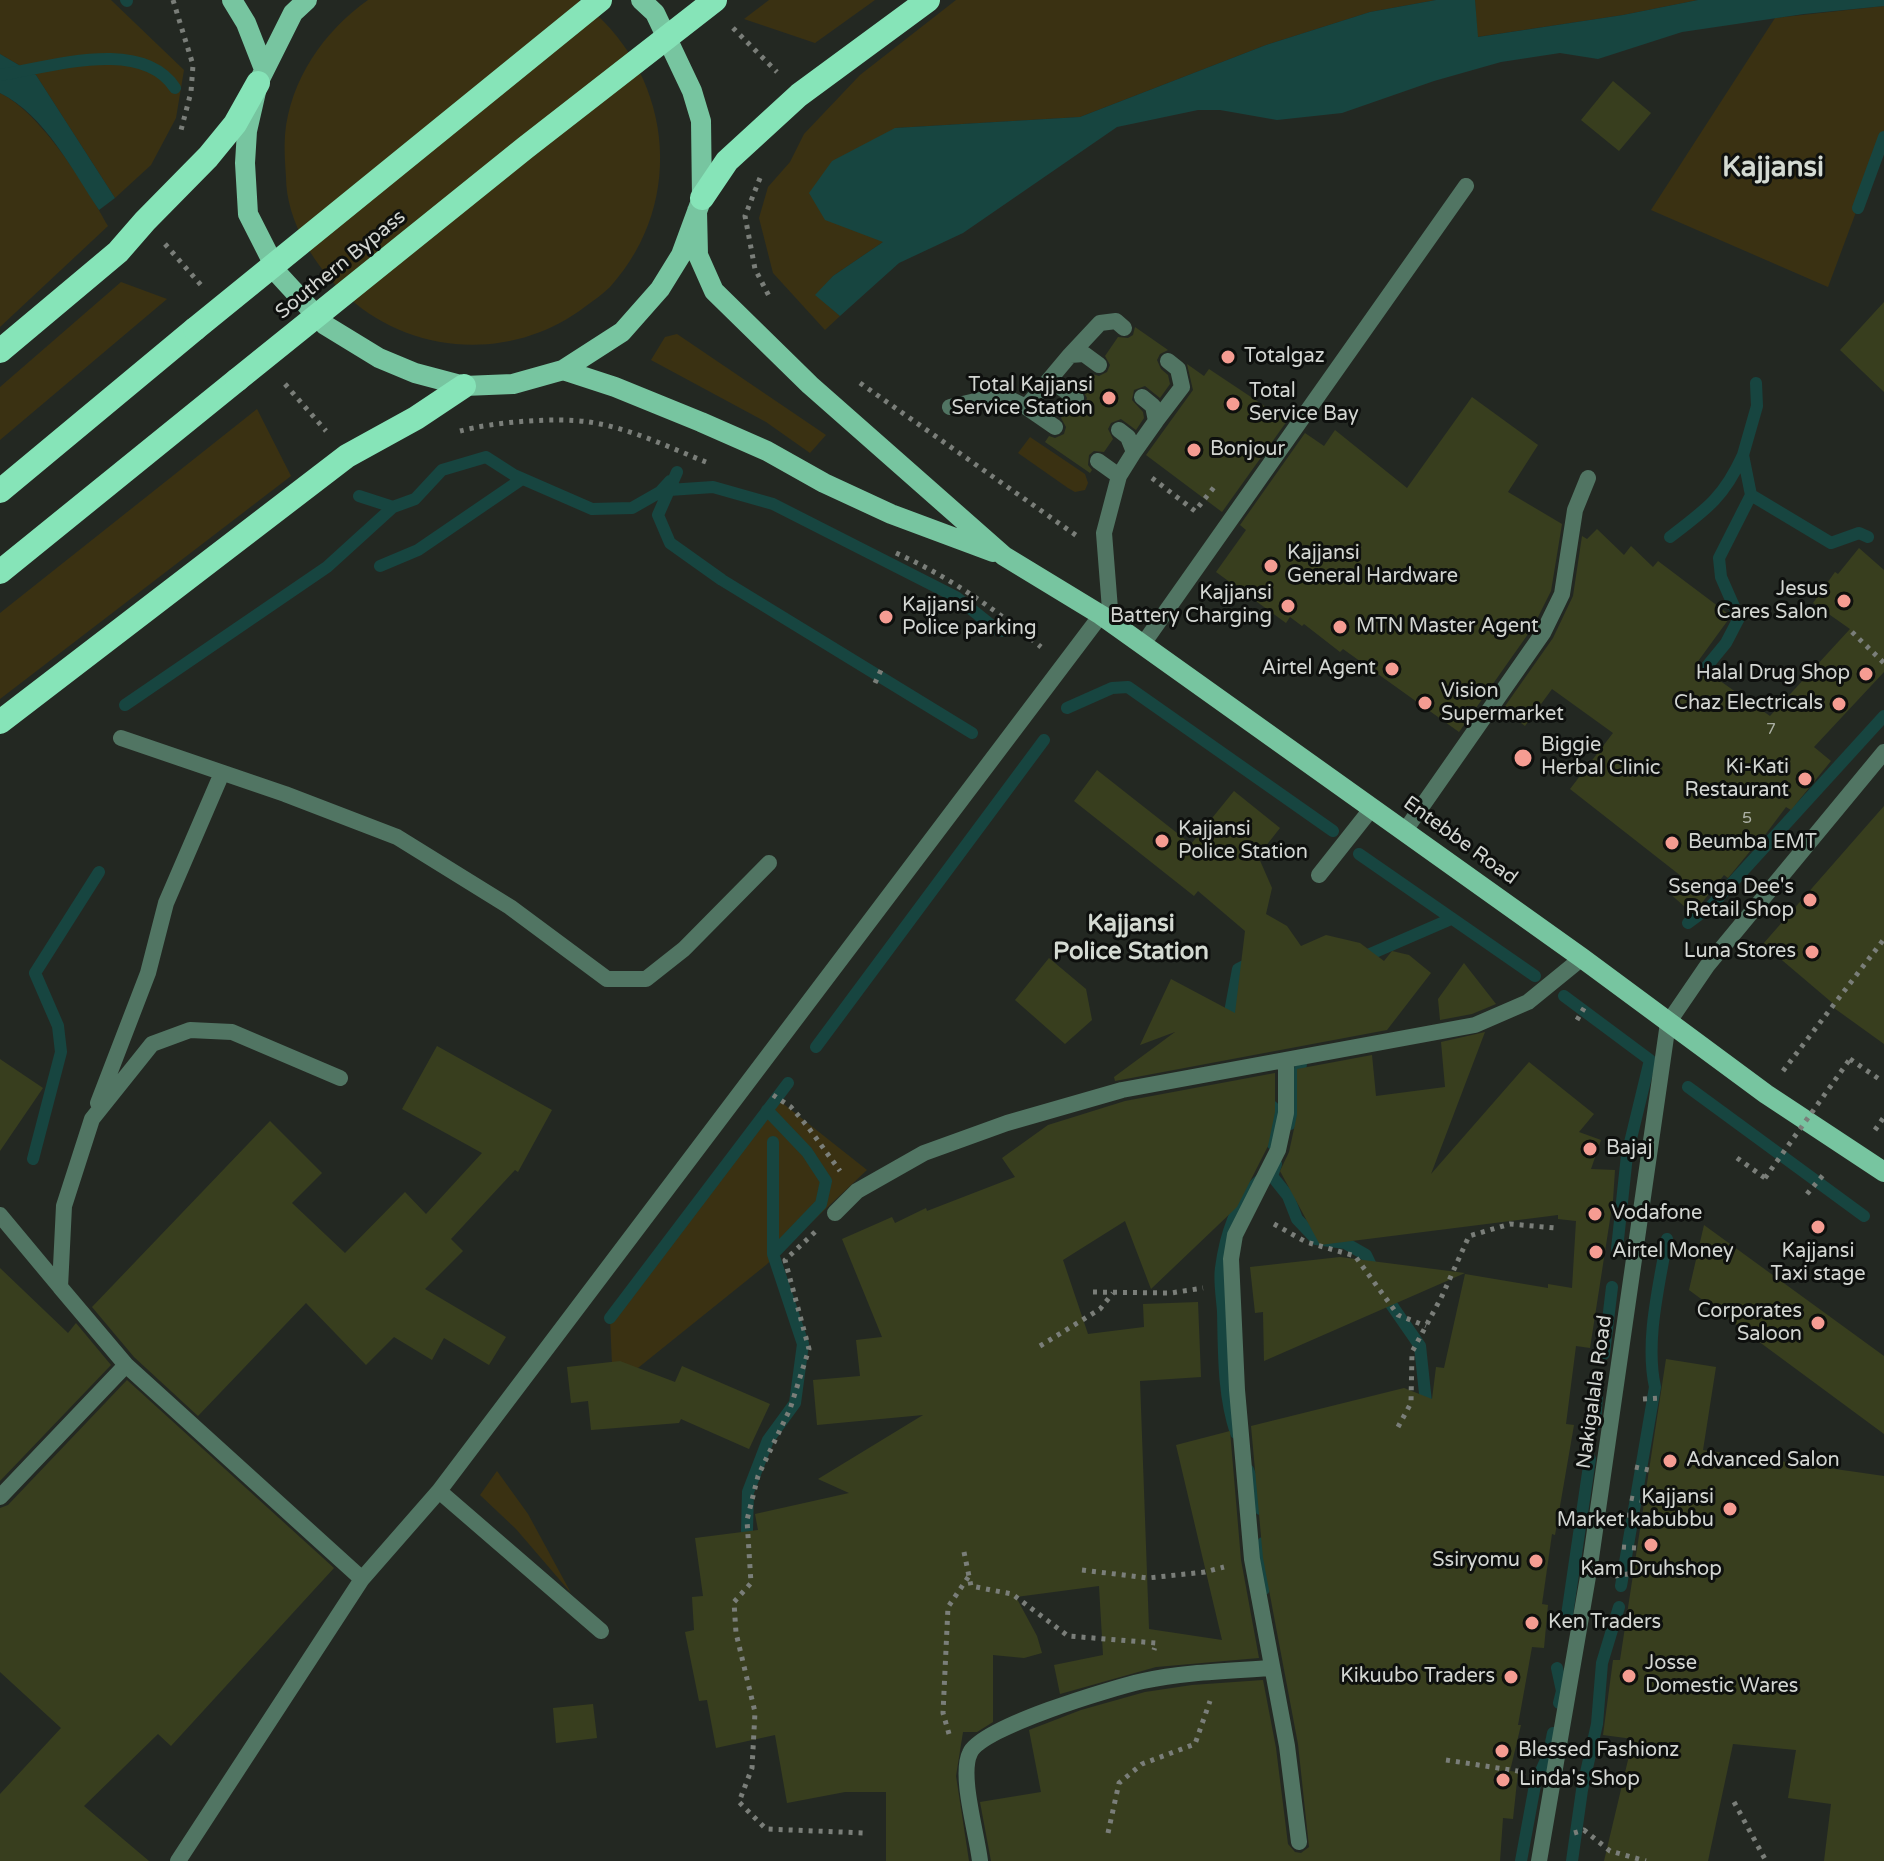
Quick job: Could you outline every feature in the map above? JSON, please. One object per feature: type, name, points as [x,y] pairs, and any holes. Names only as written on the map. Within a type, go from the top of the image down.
[{"type":"highway","name":"Southern Bypass","points":[[0,491],[600,0]]},
{"type":"highway","points":[[699,204],[727,161],[799,95],[928,0]]},
{"type":"highway","name":"Southern Bypass","points":[[0,572],[525,148],[720,10]]},
{"type":"highway","points":[[0,351],[118,252],[235,124],[261,76]]},
{"type":"highway","points":[[0,722],[347,456],[416,418],[464,386]]},
{"type":"main road","points":[[232,0],[246,23],[261,76]]},
{"type":"main road","points":[[307,0],[293,13],[261,76],[247,131],[248,214],[279,275],[325,325],[379,358],[415,373],[464,386],[513,384],[563,370],[622,332],[660,289],[681,255],[699,204]]},
{"type":"main road","points":[[641,0],[655,13],[692,91],[701,121],[698,255],[714,291],[810,385],[1004,556]]},
{"type":"main road","points":[[563,370],[615,387],[701,422],[767,451],[824,483],[891,514],[1004,556]]},
{"type":"main road","name":"Entebbe Road","points":[[1004,556],[1143,644],[1582,958],[1766,1094],[1884,1172]]},
{"type":"street","points":[[1143,644],[1466,186]]},
{"type":"street","points":[[1026,407],[1100,323],[1116,321],[1124,328]]},
{"type":"street","points":[[1070,355],[1084,354],[1099,365]]},
{"type":"street","points":[[178,1861],[362,1579],[439,1491],[1063,666],[1106,619],[1104,533],[1119,476],[1182,387],[1178,369],[1168,361]]},
{"type":"street","points":[[1044,386],[1057,385],[1076,398]]},
{"type":"street","points":[[950,407],[1001,395],[1026,407],[1055,427]]},
{"type":"street","points":[[1142,397],[1153,406],[1156,421]]},
{"type":"street","points":[[1119,430],[1128,437],[1131,456]]},
{"type":"street","points":[[1098,461],[1119,476]]},
{"type":"street","points":[[1404,832],[1543,633],[1562,594],[1575,510],[1588,478]]},
{"type":"street","points":[[121,738],[397,837],[510,907],[607,979],[646,979],[684,949],[769,863]]},
{"type":"street","points":[[1668,1023],[1707,966],[1884,752]]},
{"type":"street","points":[[60,1287],[64,1206],[92,1119],[148,973],[166,903],[222,773]]},
{"type":"street","points":[[1319,875],[1372,808]]},
{"type":"street","points":[[835,1213],[857,1191],[924,1153],[1007,1123],[1122,1090],[1475,1025],[1528,1002],[1582,958]]},
{"type":"street","name":"Nakigalala Road","points":[[1539,1861],[1590,1565],[1668,1023]]},
{"type":"street","points":[[92,1119],[152,1044],[190,1030],[232,1032],[340,1078]]},
{"type":"street","points":[[1286,1060],[1286,1113],[1278,1150],[1235,1235],[1231,1259],[1237,1390],[1252,1559],[1287,1746],[1299,1842]]},
{"type":"street","points":[[0,1215],[126,1365],[362,1579]]},
{"type":"street","points":[[0,1497],[126,1365]]},
{"type":"street","points":[[439,1491],[601,1631]]},
{"type":"street","points":[[980,1861],[965,1767],[971,1749],[984,1739],[1023,1719],[1143,1681],[1271,1668]]},
{"type":"path","points":[[173,0],[193,65],[184,128],[176,142]]},
{"type":"path","points":[[720,10],[799,95]]},
{"type":"path","points":[[767,166],[745,216],[755,269],[776,310]]},
{"type":"path","points":[[145,221],[201,286]]},
{"type":"path","points":[[852,378],[1106,557]]},
{"type":"path","points":[[285,383],[347,456]]},
{"type":"path","points":[[454,432],[527,422],[588,422],[637,434],[709,464]]},
{"type":"path","points":[[1131,456],[1195,511],[1215,485]]},
{"type":"path","points":[[890,550],[930,568],[991,606],[1063,666]]},
{"type":"path","points":[[1852,632],[1884,663]]},
{"type":"path","points":[[875,683],[882,668]]},
{"type":"path","points":[[1766,1094],[1884,939]]},
{"type":"path","points":[[1577,1020],[1587,1003]]},
{"type":"path","points":[[1737,1158],[1765,1178],[1850,1059],[1879,1079]]},
{"type":"path","points":[[753,1074],[776,1098],[791,1107],[857,1191]]},
{"type":"path","points":[[1807,1194],[1824,1174]]},
{"type":"path","points":[[1249,1210],[1306,1242],[1355,1256],[1398,1315],[1426,1326]]},
{"type":"path","points":[[835,1213],[785,1260],[809,1349],[790,1409],[758,1476],[747,1520],[751,1583],[734,1602],[736,1633],[755,1712],[752,1768],[739,1802],[766,1829],[865,1833]]},
{"type":"path","points":[[1398,1427],[1411,1403],[1412,1352],[1469,1236],[1510,1224],[1555,1228]]},
{"type":"path","points":[[1093,1292],[1171,1293],[1232,1284]]},
{"type":"path","points":[[1040,1346],[1100,1309],[1113,1292]]},
{"type":"path","points":[[1643,1399],[1660,1398]]},
{"type":"path","points":[[1635,1467],[1649,1470]]},
{"type":"path","points":[[1629,1498],[1645,1501]]},
{"type":"path","points":[[1626,1515],[1642,1517]]},
{"type":"path","points":[[1618,1546],[1637,1548]]},
{"type":"path","points":[[964,1552],[971,1586],[1012,1594],[1068,1636],[1156,1643],[1143,1681]]},
{"type":"path","points":[[1082,1570],[1148,1578],[1205,1572],[1252,1559]]},
{"type":"path","points":[[1615,1576],[1634,1573]]},
{"type":"path","points":[[965,1767],[950,1740],[943,1713],[948,1607],[969,1576]]},
{"type":"path","points":[[1108,1833],[1119,1783],[1142,1764],[1195,1744],[1210,1700],[1198,1674]]},
{"type":"path","points":[[1446,1760],[1524,1772],[1523,1781]]},
{"type":"path","points":[[1734,1802],[1766,1861]]},
{"type":"path","points":[[1584,1830],[1610,1851],[1646,1861]]},
{"type":"shaded area","points":[[0,0],[111,0],[184,70],[176,118],[151,165],[115,198],[36,75],[0,54]]},
{"type":"shaded area","points":[[368,0],[579,0],[610,29],[634,62],[651,98],[659,137],[659,176],[652,215],[635,253],[601,295],[558,324],[528,336],[497,343],[465,345],[434,341],[374,317],[348,297],[325,273],[297,227],[287,194],[285,135],[288,115],[312,58],[337,26]]},
{"type":"shaded area","points":[[769,0],[875,0],[815,43],[744,19]]},
{"type":"shaded area","points":[[956,0],[1436,0],[1370,12],[1266,45],[1080,117],[895,128],[883,242],[833,276],[816,295],[840,316],[825,330],[773,273],[759,218],[768,187],[790,162],[804,134],[860,75]]},
{"type":"shaded area","points":[[1475,0],[1698,0],[1623,15],[1477,37]]},
{"type":"shaded area","points":[[1884,6],[1884,137],[1828,287],[1651,210],[1775,18]]},
{"type":"shaded area","points":[[0,93],[16,103],[46,133],[88,191],[108,226],[0,327]]},
{"type":"shaded area","points":[[121,282],[167,299],[0,440],[0,387]]},
{"type":"shaded area","points":[[677,334],[826,435],[810,453],[766,422],[651,360],[665,337]]},
{"type":"shaded area","points":[[257,409],[291,476],[0,699],[0,613]]},
{"type":"shaded area","points":[[1030,437],[1085,474],[1088,483],[1085,490],[1075,492],[1018,453]]},
{"type":"shaded area","points":[[776,1098],[867,1170],[766,1265],[613,1388],[610,1318]]},
{"type":"shaded area","points":[[497,1471],[528,1514],[571,1593],[516,1529],[480,1495]]},
{"type":"water","points":[[1436,0],[1475,0],[1478,37],[1698,0],[1884,0],[1884,6],[1682,32],[1598,59],[1560,53],[1501,62],[1342,113],[1277,120],[1220,110],[1198,110],[1117,127],[963,233],[899,263],[840,316],[815,295],[833,276],[883,242],[825,220],[809,193],[832,161],[895,128],[1080,117],[1266,45],[1370,12]]},
{"type":"water","points":[[0,54],[36,75],[115,198],[99,210],[44,129],[31,115],[0,93]]},
{"type":"building","points":[[1613,81],[1651,113],[1619,151],[1581,120]]},
{"type":"building","points":[[1884,302],[1884,392],[1840,350]]},
{"type":"building","points":[[1135,327],[1168,350],[1160,354],[1157,360],[1168,375],[1170,384],[1160,398],[1145,386],[1134,390],[1132,400],[1143,412],[1144,418],[1136,430],[1121,419],[1111,423],[1108,429],[1113,439],[1104,452],[1094,451],[1089,455],[1090,473],[1045,442],[1049,436],[1055,438],[1064,434],[1066,427],[1061,418],[1069,407],[1076,409],[1085,405],[1087,398],[1082,389],[1092,374],[1099,376],[1107,372],[1110,365],[1105,356],[1118,337],[1128,338],[1133,335]]},
{"type":"building","points":[[1187,364],[1204,376],[1209,369],[1287,421],[1222,512],[1146,455],[1193,390]]},
{"type":"building","points":[[1472,397],[1538,445],[1508,492],[1562,524],[1551,591],[1533,627],[1459,732],[1343,649],[1340,652],[1290,617],[1286,623],[1216,572],[1246,530],[1240,525],[1305,433],[1324,446],[1335,430],[1407,488]]},
{"type":"building","points":[[1597,529],[1624,555],[1631,546],[1653,567],[1658,561],[1731,616],[1696,664],[1770,716],[1850,629],[1813,603],[1835,572],[1838,574],[1859,548],[1884,570],[1884,672],[1814,747],[1831,761],[1791,810],[1786,807],[1753,851],[1728,878],[1724,875],[1693,914],[1668,892],[1681,876],[1570,789],[1613,733],[1552,689],[1525,726],[1503,709],[1553,638],[1573,596],[1582,536],[1587,539]]},
{"type":"building","points":[[1097,770],[1191,844],[1234,791],[1280,828],[1258,856],[1272,888],[1266,914],[1287,926],[1301,946],[1326,935],[1360,943],[1384,961],[1392,951],[1409,955],[1431,973],[1387,1030],[1115,1081],[1114,1077],[1175,1032],[1140,1045],[1171,979],[1235,1013],[1245,931],[1198,891],[1194,896],[1074,801]]},
{"type":"building","points":[[1884,806],[1884,1044],[1834,1008],[1836,1006],[1763,944]]},
{"type":"building","points":[[1049,958],[1086,989],[1092,1020],[1065,1044],[1015,1000]]},
{"type":"building","points":[[1464,963],[1496,1004],[1472,1014],[1440,1020],[1438,999]]},
{"type":"building","points":[[1485,1032],[1431,1174],[1529,1062],[1594,1114],[1579,1132],[1601,1140],[1591,1169],[1615,1170],[1590,1348],[1576,1346],[1566,1424],[1574,1425],[1555,1535],[1552,1534],[1542,1604],[1548,1605],[1544,1648],[1532,1647],[1518,1725],[1521,1725],[1510,1771],[1518,1772],[1513,1819],[1503,1818],[1500,1861],[991,1861],[980,1802],[1041,1792],[1029,1730],[1081,1710],[1145,1692],[1263,1680],[1276,1748],[1288,1844],[1295,1852],[1301,1853],[1309,1847],[1298,1744],[1263,1558],[1251,1426],[1404,1388],[1432,1399],[1436,1367],[1444,1368],[1465,1274],[1548,1288],[1548,1284],[1572,1288],[1576,1221],[1558,1219],[1558,1215],[1320,1245],[1280,1171],[1289,1152],[1297,1115],[1297,1069],[1372,1055],[1376,1096],[1445,1087],[1441,1042]]},
{"type":"building","points":[[437,1046],[552,1110],[518,1172],[515,1170],[451,1239],[463,1251],[425,1289],[506,1337],[489,1365],[444,1338],[432,1360],[394,1337],[366,1365],[306,1303],[198,1416],[134,1357],[92,1307],[270,1121],[322,1173],[292,1203],[345,1253],[405,1192],[426,1214],[482,1153],[402,1109]]},
{"type":"building","points":[[0,1059],[43,1088],[0,1151]]},
{"type":"building","points":[[1275,1073],[1275,1112],[1268,1146],[1237,1207],[1151,1289],[1125,1221],[1063,1260],[1088,1334],[1144,1327],[1143,1304],[1198,1302],[1201,1377],[1140,1381],[1149,1629],[1222,1640],[1176,1445],[1230,1431],[1241,1560],[1259,1658],[1156,1667],[1060,1694],[1054,1665],[1103,1655],[1099,1586],[1016,1597],[1037,1636],[1042,1653],[1024,1658],[993,1655],[993,1722],[977,1732],[963,1732],[956,1776],[969,1861],[886,1861],[886,1792],[845,1792],[787,1803],[775,1735],[716,1748],[707,1700],[699,1701],[685,1632],[694,1630],[692,1597],[703,1596],[695,1538],[758,1530],[755,1514],[849,1493],[818,1479],[923,1415],[817,1425],[813,1380],[860,1376],[856,1340],[882,1337],[842,1239],[892,1217],[895,1223],[926,1208],[927,1211],[1015,1177],[1002,1158],[1048,1125],[1125,1101]]},
{"type":"building","points":[[1704,1225],[1884,1356],[1884,1434],[1689,1290]]},
{"type":"building","points":[[1340,1257],[1465,1273],[1264,1361],[1263,1312],[1255,1313],[1250,1267]]},
{"type":"building","points":[[0,1268],[68,1333],[76,1323],[111,1365],[0,1481]]},
{"type":"building","points":[[1666,1359],[1716,1367],[1703,1450],[1884,1476],[1884,1861],[1824,1861],[1831,1804],[1788,1798],[1796,1750],[1733,1744],[1708,1861],[1604,1861],[1633,1739],[1603,1735],[1613,1660],[1620,1660]]},
{"type":"building","points":[[620,1361],[675,1382],[682,1366],[770,1404],[749,1449],[681,1419],[679,1423],[591,1430],[588,1401],[571,1403],[567,1367]]},
{"type":"building","points":[[127,1380],[334,1568],[171,1746],[158,1734],[84,1806],[149,1861],[0,1861],[0,1794],[61,1728],[0,1672],[0,1508],[8,1505]]},
{"type":"building","points":[[593,1704],[597,1738],[556,1743],[553,1708]]},
{"type":"waterway","points":[[0,75],[69,62],[119,59],[141,63],[160,72],[175,88]]},
{"type":"waterway","points":[[1858,208],[1884,137]]},
{"type":"waterway","points":[[1694,682],[1726,643],[1739,618],[1721,577],[1719,558],[1751,495],[1743,455],[1757,406],[1756,383]]},
{"type":"waterway","points":[[1670,537],[1713,501],[1729,482],[1743,455]]},
{"type":"waterway","points":[[359,496],[393,507],[415,499],[442,470],[486,457],[514,475],[592,509],[632,508],[660,492],[670,481]]},
{"type":"waterway","points":[[677,472],[658,515],[670,543],[722,580],[972,733]]},
{"type":"waterway","points":[[380,566],[418,550],[522,479]]},
{"type":"waterway","points":[[669,490],[713,487],[773,504],[956,597],[996,629],[1003,631]]},
{"type":"waterway","points":[[1751,495],[1831,543],[1859,533],[1868,537]]},
{"type":"waterway","points":[[125,705],[327,567],[393,507]]},
{"type":"waterway","points":[[1067,708],[1112,688],[1128,687],[1333,831]]},
{"type":"waterway","points":[[1688,923],[1711,906],[1884,716]]},
{"type":"waterway","points":[[816,1047],[1044,740]]},
{"type":"waterway","points":[[1359,854],[1535,976]]},
{"type":"waterway","points":[[33,1159],[61,1052],[58,1026],[35,973],[99,872]]},
{"type":"waterway","points":[[1361,958],[1451,919]]},
{"type":"waterway","points":[[1228,1023],[1238,969],[1254,961]]},
{"type":"waterway","points":[[1564,996],[1650,1060],[1627,1155],[1617,1249]]},
{"type":"waterway","points":[[1290,1124],[1301,1064]]},
{"type":"waterway","points":[[610,1318],[788,1083]]},
{"type":"waterway","points":[[1688,1087],[1864,1216]]},
{"type":"waterway","points":[[1273,1107],[1272,1143],[1279,1150]]},
{"type":"waterway","points":[[767,1110],[807,1152],[826,1181],[821,1204],[773,1254]]},
{"type":"waterway","points":[[747,1531],[748,1492],[768,1440],[795,1403],[803,1344],[773,1254],[773,1142]]},
{"type":"waterway","points":[[1276,1164],[1272,1176],[1288,1196],[1297,1219],[1316,1239],[1345,1243],[1366,1255],[1375,1274]]},
{"type":"waterway","points":[[1236,1433],[1226,1388],[1220,1273],[1225,1244],[1238,1208],[1260,1180]]},
{"type":"waterway","points":[[1621,1586],[1655,1387],[1652,1332],[1667,1239]]},
{"type":"waterway","points":[[1604,1354],[1612,1287]]},
{"type":"waterway","points":[[1384,1294],[1420,1346],[1427,1412]]},
{"type":"waterway","points":[[1595,1425],[1598,1380]]},
{"type":"waterway","points":[[1566,1622],[1590,1459]]},
{"type":"waterway","points":[[1248,1470],[1260,1509]]},
{"type":"waterway","points":[[1263,1543],[1264,1589]]},
{"type":"waterway","points":[[1572,1861],[1582,1790],[1597,1724],[1602,1663],[1619,1607]]},
{"type":"waterway","points":[[1557,1668],[1562,1691],[1559,1703]]},
{"type":"waterway","points":[[1521,1861],[1535,1785],[1549,1753],[1553,1733]]},
{"type":"place","name":"Totalgaz","points":[[1228,357]]},
{"type":"place","name":"Total Kajjansi Service Station","points":[[1109,398]]},
{"type":"place","name":"Total Service Bay","points":[[1233,404]]},
{"type":"place","name":"Bonjour","points":[[1194,450]]},
{"type":"place","name":"Kajjansi General Hardware","points":[[1271,566]]},
{"type":"place","name":"Jesus Cares Salon","points":[[1844,601]]},
{"type":"place","name":"Kajjansi Battery Charging","points":[[1288,606]]},
{"type":"place","name":"Kajjansi Police parking","points":[[886,617]]},
{"type":"place","name":"MTN Master Agent","points":[[1340,627]]},
{"type":"place","name":"Airtel Agent","points":[[1392,669]]},
{"type":"place","name":"Halal Drug Shop","points":[[1866,674]]},
{"type":"place","name":"Vision Supermarket","points":[[1425,703]]},
{"type":"place","name":"Chaz Electricals","points":[[1839,704]]},
{"type":"place","name":"Biggie Herbal Clinic","points":[[1523,758]]},
{"type":"place","name":"Ki-Kati Restaurant","points":[[1805,779]]},
{"type":"place","name":"Kajjansi Police Station","points":[[1162,841]]},
{"type":"place","name":"Beumba EMT","points":[[1672,843]]},
{"type":"place","name":"Ssenga Dee's Retail Shop","points":[[1810,900]]},
{"type":"place","name":"Luna Stores","points":[[1812,952]]},
{"type":"place","name":"Bajaj","points":[[1590,1149]]},
{"type":"place","name":"Vodafone","points":[[1595,1214]]},
{"type":"place","name":"Kajjansi Taxi stage","points":[[1818,1227]]},
{"type":"place","name":"Airtel Money","points":[[1596,1252]]},
{"type":"place","name":"Corporates Saloon","points":[[1818,1323]]},
{"type":"place","name":"Advanced Salon","points":[[1670,1461]]},
{"type":"place","name":"Kajjansi Market kabubbu","points":[[1730,1509]]},
{"type":"place","name":"Kam Druhshop","points":[[1651,1545]]},
{"type":"place","name":"Ssiryomu","points":[[1536,1561]]},
{"type":"place","name":"Ken Traders","points":[[1532,1623]]},
{"type":"place","name":"Josse Domestic Wares","points":[[1629,1676]]},
{"type":"place","name":"Kikuubo Traders","points":[[1511,1677]]},
{"type":"place","name":"Blessed Fashionz","points":[[1502,1751]]},
{"type":"place","name":"Linda's Shop","points":[[1503,1780]]},
{"type":"district","name":"Kajjansi","points":[[1773,169]]},
{"type":"district","name":"Kajjansi Police Station","points":[[1131,939]]}]
